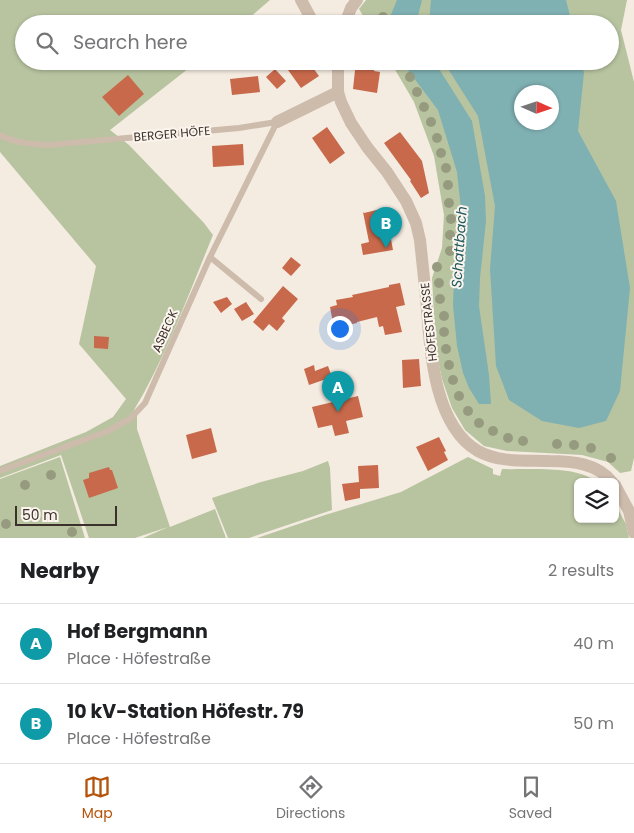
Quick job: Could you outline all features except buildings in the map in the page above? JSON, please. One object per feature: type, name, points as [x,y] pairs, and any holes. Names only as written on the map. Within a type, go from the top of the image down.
[{"type":"street","points":[[301,0],[309,15]]},
{"type":"street","points":[[348,15],[357,0]]},
{"type":"street","name":"HÖFESTRASSE","points":[[338,70],[338,92],[341,102],[367,147],[399,189],[416,223],[420,240],[432,364],[445,409],[455,428],[471,446],[491,456],[508,459],[566,461],[597,469],[609,478]]},
{"type":"street","name":"BERGER HÖFE","points":[[277,122],[338,92]]},
{"type":"street","points":[[619,492],[629,511],[634,533]]},
{"type":"lane","name":"BERGER HÖFE","points":[[0,135],[20,142],[48,145],[238,128],[277,122]]},
{"type":"lane","name":"ASBECK","points":[[0,471],[108,431],[130,419],[145,403],[210,257],[277,122]]},
{"type":"lane","points":[[210,257],[260,299]]},
{"type":"green space","points":[[0,0],[270,0],[252,15],[15,15],[15,70],[187,70],[110,130],[129,145],[204,223],[213,235],[167,347],[134,410],[137,415],[137,429],[170,527],[215,509],[226,538],[143,538],[168,527],[135,538],[89,538],[61,455],[0,478],[0,466],[86,432],[113,417],[126,399],[79,344],[96,266],[0,152]]},
{"type":"green space","points":[[366,0],[627,0],[621,30],[634,82],[634,458],[631,471],[620,473],[608,462],[582,455],[507,451],[484,446],[465,430],[452,408],[442,379],[436,351],[432,278],[442,248],[444,215],[434,156],[414,102],[395,70],[619,70],[619,15],[363,15],[359,9]]},
{"type":"green space","points":[[60,457],[85,538],[0,538],[0,479]]},
{"type":"green space","points":[[468,457],[493,469],[493,474],[500,476],[502,469],[551,469],[577,473],[590,478],[574,478],[574,523],[619,523],[619,511],[626,524],[629,538],[257,538],[401,492]]},
{"type":"green space","points":[[328,461],[332,510],[249,538],[228,538],[212,498],[303,471]]},
{"type":"water","points":[[397,0],[422,0],[418,15],[391,15]]},
{"type":"water","points":[[431,0],[566,0],[570,15],[430,15]]},
{"type":"water","name":"Schattbach","points":[[408,70],[440,70],[472,121],[485,196],[486,221],[479,306],[489,375],[491,404],[479,404],[469,388],[463,373],[457,346],[453,305],[455,254],[462,219],[457,172],[438,110]]},
{"type":"water","points":[[449,70],[583,70],[578,131],[616,201],[630,288],[620,391],[606,421],[579,428],[542,421],[509,400],[496,366],[490,269],[495,206],[478,116]]},
{"type":"place","name":"10 kV-Station Höfestr. 79","points":[[386,248]]},
{"type":"place","name":"Hof Bergmann","points":[[338,412]]}]
